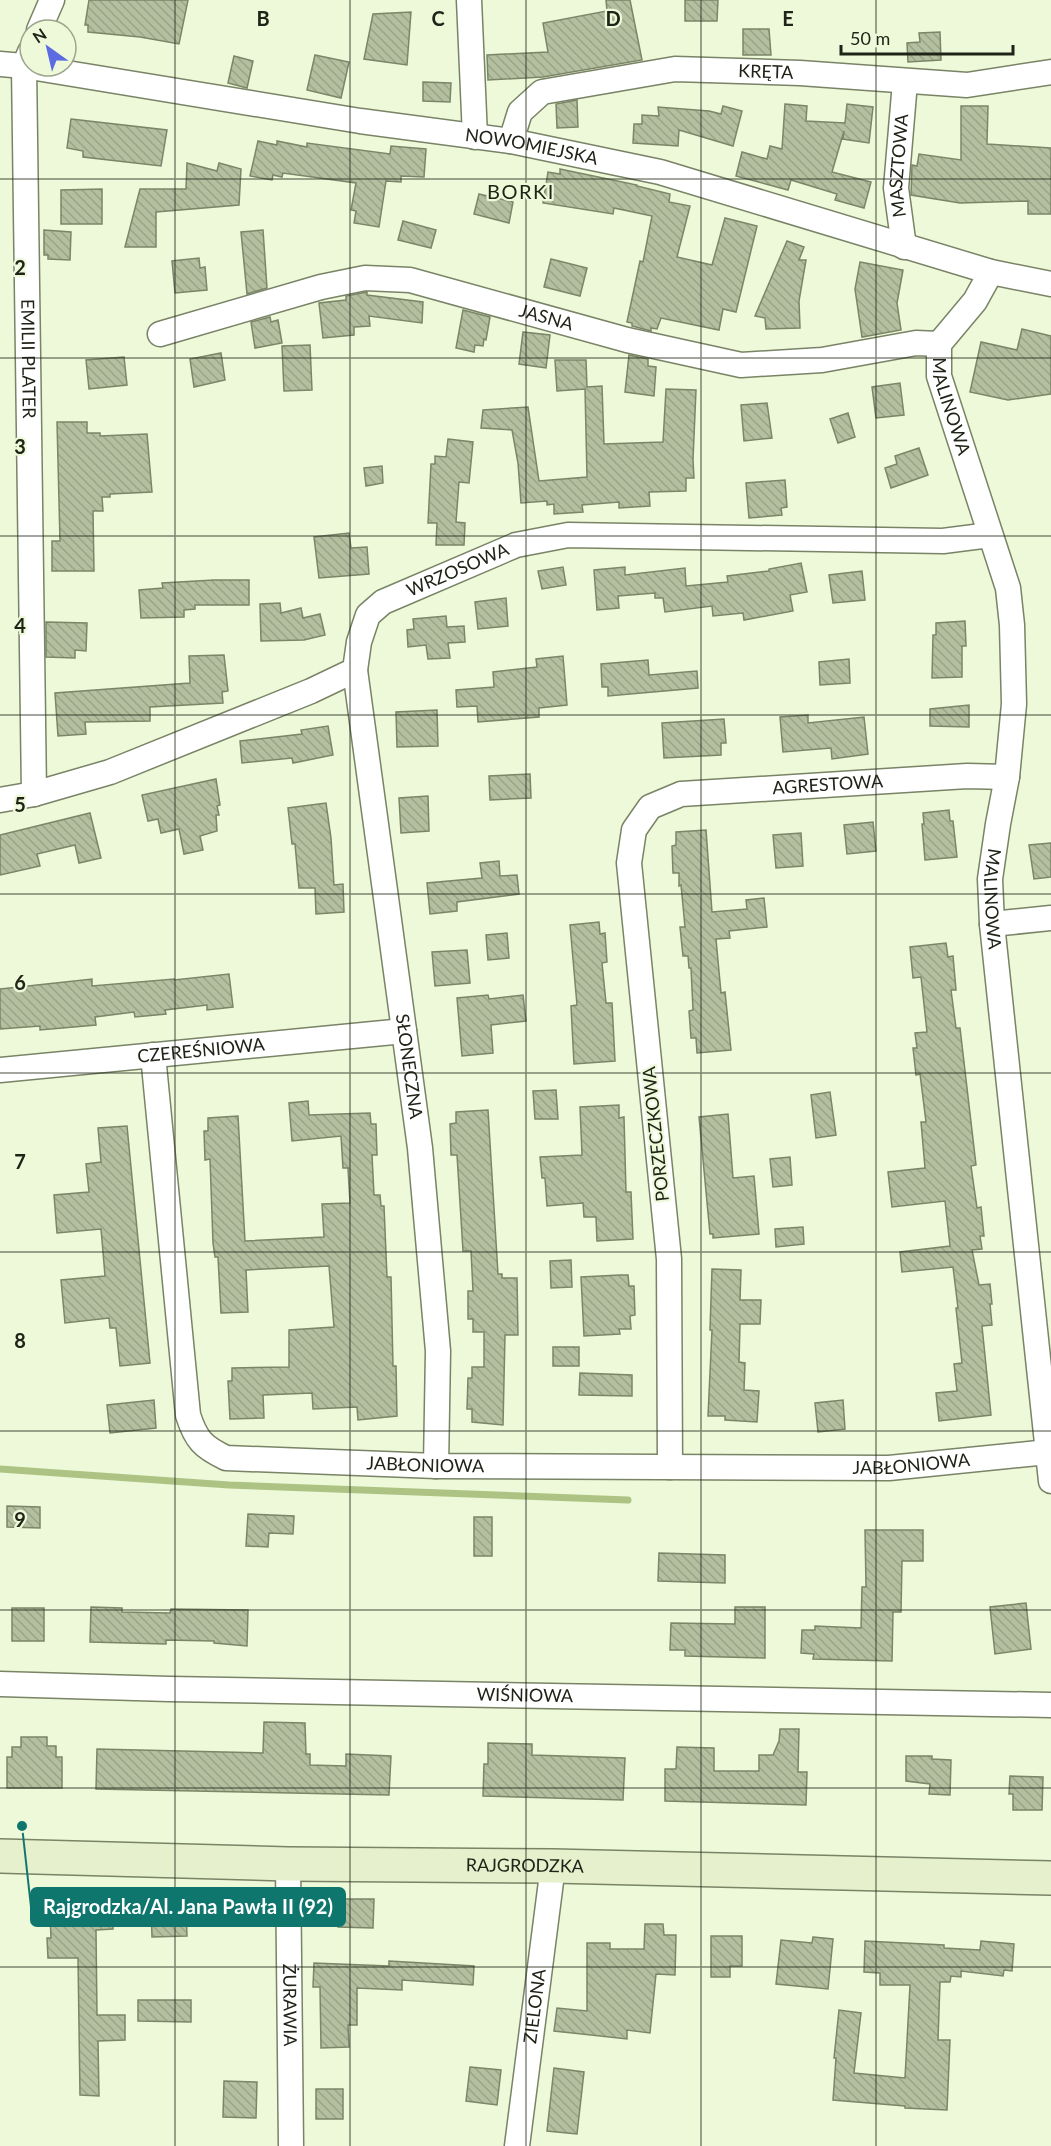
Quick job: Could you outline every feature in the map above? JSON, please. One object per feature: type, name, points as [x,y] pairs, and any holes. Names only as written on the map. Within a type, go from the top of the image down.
[{"type":"street","points":[[44,18],[52,0]]},
{"type":"street","points":[[469,0],[475,137]]},
{"type":"street","name":"NOWOMIEJSKA","points":[[0,64],[18,61]]},
{"type":"street","name":"NOWOMIEJSKA","points":[[78,69],[349,120],[511,141],[660,172],[991,272],[1051,284]]},
{"type":"street","name":"KRĘTA","points":[[511,141],[520,112],[542,92],[675,69],[800,73],[967,85],[1051,72]]},
{"type":"street","name":"EMILII PLATER","points":[[27,78],[34,794]]},
{"type":"street","name":"MASZTOWA","points":[[904,247],[896,188],[905,82]]},
{"type":"street","name":"MALINOWA","points":[[991,272],[975,301],[939,344],[939,376],[1008,588],[1012,625],[1014,704],[1007,777],[990,879],[992,924],[1051,1481]]},
{"type":"street","name":"JASNA","points":[[160,334],[321,287],[365,278],[410,280],[627,340],[741,365],[822,360],[916,343],[939,344]]},
{"type":"street","name":"WRZOSOWA","points":[[355,670],[359,642],[368,615],[383,602],[516,545],[568,535],[943,541],[990,535]]},
{"type":"street","points":[[0,800],[34,794],[110,772],[312,692],[355,670]]},
{"type":"street","name":"SŁONECZNA","points":[[355,670],[420,1148],[438,1351],[436,1466]]},
{"type":"street","name":"AGRESTOWA","points":[[650,807],[681,795],[967,776],[1007,777]]},
{"type":"street","name":"PORZECZKOWA","points":[[650,807],[634,830],[629,863],[669,1259],[669,1467]]},
{"type":"street","points":[[992,924],[1051,918]]},
{"type":"street","name":"CZEREŚNIOWA","points":[[0,1070],[404,1030]]},
{"type":"street","name":"JABŁONIOWA","points":[[153,1055],[188,1415],[194,1432],[206,1448],[226,1458],[436,1466],[889,1468],[1048,1452]]},
{"type":"street","name":"WIŚNIOWA","points":[[0,1684],[1051,1705]]},
{"type":"street","name":"RAJGRODZKA","points":[[0,1856],[288,1864],[553,1866],[1051,1878]]},
{"type":"street","name":"ŻURAWIA","points":[[288,1864],[291,2146]]},
{"type":"street","name":"ZIELONA","points":[[516,2146],[553,1866]]},
{"type":"building","points":[[89,0],[188,0],[179,44],[140,37],[88,32],[88,25],[85,25]]},
{"type":"building","points":[[606,0],[630,0],[642,60],[543,77],[488,80],[487,55],[548,52],[543,23],[607,11]]},
{"type":"building","points":[[685,0],[718,0],[717,21],[685,21]]},
{"type":"building","points":[[411,12],[407,65],[364,59],[373,14]]},
{"type":"building","points":[[743,29],[769,29],[771,55],[743,55]]},
{"type":"building","points":[[940,32],[941,60],[908,62],[907,43],[920,42],[919,33]]},
{"type":"building","points":[[315,55],[349,62],[341,98],[307,90]]},
{"type":"building","points":[[234,56],[253,61],[247,88],[228,83]]},
{"type":"building","points":[[423,82],[451,83],[450,102],[423,101]]},
{"type":"building","points":[[577,100],[578,127],[557,128],[556,104]]},
{"type":"building","points":[[785,104],[807,106],[806,121],[845,123],[847,104],[873,107],[869,143],[843,139],[844,131],[832,172],[871,182],[864,208],[835,200],[837,194],[791,180],[788,190],[736,176],[742,152],[767,159],[770,146],[782,149]]},
{"type":"building","points":[[723,106],[742,111],[733,146],[679,130],[678,146],[633,143],[634,124],[642,124],[642,115],[659,116],[658,107],[721,114]]},
{"type":"building","points":[[961,106],[988,106],[987,144],[1051,148],[1051,214],[1028,214],[1028,201],[960,203],[911,195],[912,165],[917,166],[919,154],[961,160]]},
{"type":"building","points":[[71,119],[167,130],[161,166],[83,157],[83,151],[67,148]]},
{"type":"building","points":[[258,141],[277,145],[277,141],[307,147],[307,143],[390,154],[391,146],[426,149],[424,177],[401,176],[401,182],[386,181],[379,227],[354,223],[356,211],[351,210],[356,183],[283,173],[282,177],[273,175],[272,180],[250,176]]},
{"type":"building","points":[[187,163],[217,171],[219,163],[241,169],[239,205],[156,212],[156,247],[125,247],[140,189],[186,189]]},
{"type":"building","points":[[560,169],[670,194],[669,202],[690,206],[677,257],[712,265],[725,218],[757,226],[736,312],[723,309],[719,330],[661,318],[657,329],[651,328],[651,331],[632,326],[632,323],[627,322],[652,216],[614,208],[613,214],[543,203],[548,172],[560,174]]},
{"type":"building","points":[[102,189],[102,224],[61,224],[61,190]]},
{"type":"building","points":[[479,194],[513,202],[509,223],[474,214]]},
{"type":"building","points":[[403,221],[436,230],[431,248],[398,240]]},
{"type":"building","points":[[44,230],[71,232],[70,260],[48,259],[48,255],[44,255]]},
{"type":"building","points":[[263,230],[267,288],[247,294],[241,232]]},
{"type":"building","points":[[787,241],[804,247],[799,260],[806,260],[799,301],[800,328],[766,329],[765,318],[755,316]]},
{"type":"building","points":[[199,258],[200,268],[205,267],[207,290],[175,293],[172,261]]},
{"type":"building","points":[[551,259],[587,268],[580,296],[544,287]]},
{"type":"building","points":[[860,262],[903,270],[897,303],[901,330],[862,337],[855,289]]},
{"type":"building","points":[[367,292],[367,295],[423,302],[422,323],[369,316],[370,326],[354,327],[354,335],[323,338],[319,303],[346,300],[346,296]]},
{"type":"building","points":[[463,310],[490,317],[486,340],[484,339],[483,346],[475,345],[474,352],[456,348]]},
{"type":"building","points":[[270,317],[271,322],[278,320],[282,343],[255,348],[251,322]]},
{"type":"building","points":[[1022,329],[1051,336],[1051,394],[1008,400],[970,392],[981,342],[1017,350]]},
{"type":"building","points":[[523,332],[550,335],[546,368],[519,364]]},
{"type":"building","points":[[310,345],[312,390],[284,391],[282,346]]},
{"type":"building","points":[[221,353],[225,380],[194,387],[190,359]]},
{"type":"building","points":[[629,355],[648,359],[648,366],[656,367],[654,396],[625,392]]},
{"type":"building","points":[[124,357],[127,385],[89,389],[86,360]]},
{"type":"building","points":[[555,360],[586,360],[587,387],[602,386],[604,444],[663,442],[666,389],[696,390],[694,478],[686,478],[686,491],[649,492],[650,506],[619,508],[619,502],[582,505],[583,512],[554,514],[554,504],[547,505],[547,501],[521,503],[518,463],[512,430],[481,428],[483,410],[528,407],[539,481],[587,477],[585,389],[557,391]]},
{"type":"building","points":[[900,383],[904,415],[876,418],[872,387]]},
{"type":"building","points":[[767,403],[772,438],[744,441],[741,405]]},
{"type":"building","points":[[848,413],[855,437],[838,443],[830,419]]},
{"type":"building","points":[[57,422],[87,422],[87,433],[100,433],[100,436],[147,434],[152,492],[110,494],[110,497],[102,497],[103,511],[93,511],[94,571],[52,571],[52,541],[60,541]]},
{"type":"building","points":[[448,439],[473,442],[469,483],[459,482],[456,522],[465,523],[464,545],[436,545],[437,523],[428,523],[431,464],[435,464],[435,456],[446,457]]},
{"type":"building","points":[[919,448],[928,475],[891,488],[885,468],[897,464],[895,456]]},
{"type":"building","points":[[382,466],[383,483],[366,486],[364,468]]},
{"type":"building","points":[[785,480],[787,507],[781,508],[782,515],[749,518],[746,483]]},
{"type":"building","points":[[349,533],[351,548],[367,547],[369,574],[319,578],[314,537]]},
{"type":"building","points":[[801,563],[807,592],[790,595],[793,611],[744,620],[743,613],[713,616],[712,606],[665,612],[663,598],[655,598],[655,593],[618,596],[619,608],[597,610],[594,570],[625,567],[625,575],[685,568],[686,586],[728,582],[727,576],[769,571],[769,569]]},
{"type":"building","points":[[563,567],[566,585],[542,589],[538,571]]},
{"type":"building","points":[[862,571],[865,600],[833,603],[829,575]]},
{"type":"building","points":[[249,580],[249,605],[195,605],[195,609],[184,610],[184,617],[141,618],[139,590],[163,588],[162,583]]},
{"type":"building","points":[[506,598],[508,626],[478,629],[475,602]]},
{"type":"building","points":[[280,603],[281,613],[301,608],[303,618],[320,614],[325,635],[304,640],[261,641],[260,604]]},
{"type":"building","points":[[446,616],[447,627],[464,626],[465,642],[448,643],[450,658],[428,659],[426,645],[408,647],[407,630],[414,629],[413,619]]},
{"type":"building","points":[[965,621],[966,646],[962,646],[962,677],[932,678],[933,635],[936,635],[936,623]]},
{"type":"building","points":[[46,622],[87,623],[86,651],[75,650],[75,658],[46,657]]},
{"type":"building","points":[[224,655],[228,691],[222,692],[223,703],[150,707],[150,721],[85,722],[86,734],[58,736],[55,693],[190,683],[189,656]]},
{"type":"building","points":[[563,656],[567,705],[539,708],[539,717],[478,722],[477,706],[457,707],[456,690],[494,687],[493,672],[537,667],[536,659]]},
{"type":"building","points":[[849,659],[850,683],[820,685],[819,662]]},
{"type":"building","points":[[648,660],[649,675],[697,671],[698,688],[608,696],[608,687],[602,687],[601,664]]},
{"type":"building","points":[[969,705],[969,727],[930,726],[930,709]]},
{"type":"building","points":[[437,710],[438,746],[397,747],[396,712]]},
{"type":"building","points":[[808,715],[808,723],[864,717],[868,754],[832,759],[831,748],[783,752],[780,717]]},
{"type":"building","points":[[724,719],[726,743],[721,743],[721,755],[664,758],[662,723]]},
{"type":"building","points":[[328,726],[333,755],[293,763],[292,758],[242,763],[240,741],[302,734],[301,730]]},
{"type":"building","points":[[530,774],[531,798],[490,800],[489,776]]},
{"type":"building","points":[[216,779],[220,805],[217,806],[219,815],[216,815],[217,831],[200,836],[203,850],[184,854],[179,829],[161,833],[158,819],[148,821],[142,795]]},
{"type":"building","points":[[428,796],[429,831],[401,833],[399,798]]},
{"type":"building","points":[[326,803],[334,885],[343,884],[344,912],[316,914],[315,888],[299,888],[295,844],[292,844],[288,808]]},
{"type":"building","points":[[949,810],[950,821],[953,821],[957,857],[925,860],[923,813]]},
{"type":"building","points":[[90,813],[101,858],[79,863],[75,845],[37,854],[40,866],[0,875],[0,835]]},
{"type":"building","points":[[873,822],[876,851],[847,854],[844,825]]},
{"type":"building","points":[[706,830],[712,912],[747,909],[746,900],[764,898],[767,927],[729,931],[730,938],[716,939],[721,993],[725,992],[731,1050],[697,1053],[696,1038],[691,1038],[689,1011],[693,1010],[691,968],[689,968],[688,956],[683,956],[680,927],[685,927],[681,885],[679,886],[679,873],[673,873],[672,846],[676,845],[676,832]]},
{"type":"building","points":[[801,833],[803,866],[776,868],[773,835]]},
{"type":"building","points":[[1051,843],[1051,877],[1034,879],[1029,845]]},
{"type":"building","points":[[499,861],[500,876],[517,875],[519,894],[457,902],[457,911],[430,914],[427,883],[482,878],[480,863]]},
{"type":"building","points":[[599,922],[600,934],[605,933],[607,962],[602,963],[606,1003],[612,1003],[615,1061],[574,1064],[571,1006],[577,1005],[570,925]]},
{"type":"building","points":[[507,933],[509,958],[488,960],[486,935]]},
{"type":"building","points":[[946,943],[948,957],[953,956],[956,990],[951,990],[956,1028],[960,1028],[976,1165],[971,1166],[977,1208],[981,1207],[984,1236],[980,1236],[982,1249],[972,1250],[979,1285],[990,1284],[992,1304],[990,1304],[992,1325],[982,1326],[991,1415],[939,1421],[936,1393],[957,1391],[954,1364],[962,1363],[953,1267],[902,1272],[900,1252],[950,1246],[945,1201],[892,1207],[888,1172],[925,1168],[921,1122],[926,1122],[920,1074],[916,1075],[913,1048],[917,1048],[915,1033],[927,1032],[921,977],[913,978],[910,947]]},
{"type":"building","points":[[467,950],[470,983],[435,986],[432,952]]},
{"type":"building","points":[[229,974],[233,1007],[207,1010],[207,1005],[165,1010],[166,1014],[135,1017],[134,1012],[95,1017],[96,1025],[40,1030],[40,1026],[0,1029],[0,989],[92,979],[92,986]]},
{"type":"building","points":[[488,995],[489,999],[523,995],[526,1021],[491,1025],[493,1053],[462,1056],[457,998]]},
{"type":"building","points":[[556,1090],[558,1119],[535,1119],[533,1091]]},
{"type":"building","points":[[830,1092],[836,1135],[816,1138],[811,1095]]},
{"type":"building","points":[[308,1101],[309,1115],[370,1113],[371,1124],[376,1124],[377,1155],[372,1155],[374,1195],[380,1195],[381,1206],[384,1206],[387,1277],[391,1277],[393,1366],[396,1366],[397,1416],[358,1420],[357,1407],[313,1409],[312,1393],[263,1395],[264,1418],[230,1419],[228,1381],[232,1381],[232,1368],[289,1367],[289,1330],[334,1327],[329,1266],[246,1270],[248,1312],[221,1313],[218,1257],[215,1257],[213,1243],[210,1159],[205,1160],[204,1131],[208,1131],[208,1118],[238,1116],[245,1241],[324,1237],[322,1204],[350,1203],[348,1168],[343,1168],[341,1136],[292,1141],[289,1103]]},
{"type":"building","points":[[619,1105],[619,1118],[624,1117],[626,1192],[631,1192],[633,1239],[597,1241],[596,1217],[584,1217],[583,1203],[547,1206],[545,1178],[542,1178],[540,1157],[582,1155],[580,1107]]},
{"type":"building","points":[[488,1110],[498,1274],[502,1274],[502,1278],[517,1278],[518,1335],[505,1335],[503,1425],[472,1422],[472,1409],[467,1409],[468,1378],[472,1378],[472,1367],[484,1367],[484,1332],[473,1332],[473,1319],[468,1319],[468,1291],[473,1291],[471,1251],[463,1251],[457,1155],[451,1155],[450,1124],[456,1123],[456,1112]]},
{"type":"building","points":[[728,1114],[733,1178],[754,1176],[759,1234],[713,1238],[713,1234],[710,1234],[699,1117]]},
{"type":"building","points":[[127,1126],[150,1363],[120,1366],[116,1328],[110,1328],[109,1318],[65,1323],[61,1280],[105,1276],[103,1252],[101,1229],[57,1233],[54,1195],[89,1192],[86,1164],[101,1162],[98,1128]]},
{"type":"building","points":[[790,1157],[792,1185],[773,1187],[770,1159]]},
{"type":"building","points":[[803,1227],[804,1244],[776,1247],[775,1229]]},
{"type":"building","points":[[571,1260],[572,1287],[551,1288],[550,1261]]},
{"type":"building","points":[[712,1269],[741,1270],[740,1300],[761,1300],[760,1324],[740,1324],[739,1362],[745,1363],[744,1390],[759,1391],[757,1422],[725,1420],[725,1416],[708,1416]]},
{"type":"building","points":[[628,1275],[629,1286],[634,1286],[635,1315],[630,1316],[631,1329],[619,1329],[620,1334],[584,1336],[581,1277]]},
{"type":"building","points":[[553,1347],[579,1347],[579,1366],[553,1366]]},
{"type":"building","points":[[580,1373],[632,1375],[632,1396],[579,1395]]},
{"type":"building","points":[[154,1400],[156,1428],[110,1433],[107,1405]]},
{"type":"building","points":[[843,1400],[845,1429],[818,1432],[815,1403]]},
{"type":"building","points":[[7,1506],[40,1507],[40,1528],[7,1527]]},
{"type":"building","points":[[248,1514],[294,1516],[293,1534],[269,1533],[268,1547],[246,1546]]},
{"type":"building","points":[[474,1517],[492,1517],[492,1556],[474,1556]]},
{"type":"building","points":[[865,1530],[923,1530],[923,1561],[902,1561],[901,1612],[893,1612],[892,1661],[813,1659],[814,1654],[801,1653],[802,1630],[815,1630],[815,1626],[861,1628],[862,1587],[866,1587]]},
{"type":"building","points":[[659,1553],[725,1555],[725,1583],[658,1581]]},
{"type":"building","points":[[1026,1603],[1031,1649],[995,1654],[990,1607]]},
{"type":"building","points":[[91,1607],[122,1608],[122,1612],[170,1613],[171,1609],[248,1610],[247,1646],[214,1643],[214,1641],[166,1640],[166,1644],[90,1642]]},
{"type":"building","points":[[735,1607],[765,1607],[765,1658],[685,1656],[685,1650],[670,1650],[671,1623],[735,1624]]},
{"type":"building","points":[[12,1608],[44,1608],[44,1641],[12,1641]]},
{"type":"building","points":[[264,1722],[305,1723],[306,1754],[310,1754],[310,1765],[346,1766],[346,1754],[391,1756],[389,1795],[96,1789],[97,1749],[263,1753]]},
{"type":"building","points":[[780,1729],[799,1729],[798,1772],[807,1772],[806,1805],[665,1801],[665,1769],[676,1769],[677,1747],[714,1748],[714,1771],[759,1771],[759,1755],[773,1755],[779,1741]]},
{"type":"building","points":[[21,1737],[47,1737],[47,1746],[56,1746],[56,1757],[62,1757],[62,1788],[7,1788],[7,1757],[12,1757],[12,1747],[21,1747]]},
{"type":"building","points":[[488,1743],[532,1744],[532,1755],[625,1758],[623,1800],[483,1796],[484,1764],[488,1764]]},
{"type":"building","points":[[906,1756],[932,1756],[932,1759],[951,1760],[950,1795],[929,1794],[930,1784],[906,1781]]},
{"type":"building","points":[[1010,1776],[1043,1777],[1042,1810],[1013,1810],[1013,1794],[1009,1794]]},
{"type":"building","points":[[113,1899],[113,1929],[96,1930],[97,2015],[125,2015],[125,2040],[98,2041],[99,2096],[80,2095],[78,1958],[48,1958],[47,1938],[51,1938],[50,1915],[62,1914],[61,1900]]},
{"type":"building","points":[[339,1899],[374,1899],[373,1928],[338,1927]]},
{"type":"building","points":[[186,1906],[187,1936],[152,1937],[151,1907]]},
{"type":"building","points":[[645,1924],[663,1924],[664,1935],[676,1935],[675,1975],[656,1974],[650,2033],[627,2030],[627,2039],[554,2031],[557,2008],[587,2011],[587,1943],[610,1943],[610,1949],[644,1949]]},
{"type":"building","points":[[711,1936],[742,1936],[742,1966],[730,1966],[730,1977],[711,1977]]},
{"type":"building","points":[[813,1937],[833,1939],[828,1989],[776,1984],[781,1940],[812,1943]]},
{"type":"building","points":[[865,1941],[944,1945],[944,1948],[980,1950],[981,1941],[1014,1944],[1012,1971],[1004,1970],[1003,1976],[961,1971],[961,1977],[951,1976],[950,1982],[940,1982],[938,2040],[950,2040],[947,2110],[833,2100],[839,2010],[861,2013],[854,2073],[905,2078],[910,1985],[880,1985],[880,1973],[864,1972]]},
{"type":"building","points":[[389,1961],[474,1966],[473,1985],[402,1980],[402,1990],[357,1988],[357,2025],[348,2025],[349,2047],[321,2048],[320,1987],[313,1987],[314,1963],[389,1966]]},
{"type":"building","points":[[138,2000],[191,2000],[191,2022],[138,2021]]},
{"type":"building","points":[[470,2067],[501,2070],[497,2105],[466,2101]]},
{"type":"building","points":[[554,2068],[584,2072],[577,2134],[547,2131]]},
{"type":"building","points":[[224,2081],[257,2082],[256,2118],[223,2117]]},
{"type":"building","points":[[316,2089],[343,2089],[343,2119],[316,2119]]},
{"type":"waterway","points":[[0,1469],[229,1485],[628,1500]]},
{"type":"place","name":"Rajgrodzka/Al. Jana Pawła II (92)","points":[[22,1826]]},
{"type":"district","name":"BORKI","points":[[521,192]]}]
